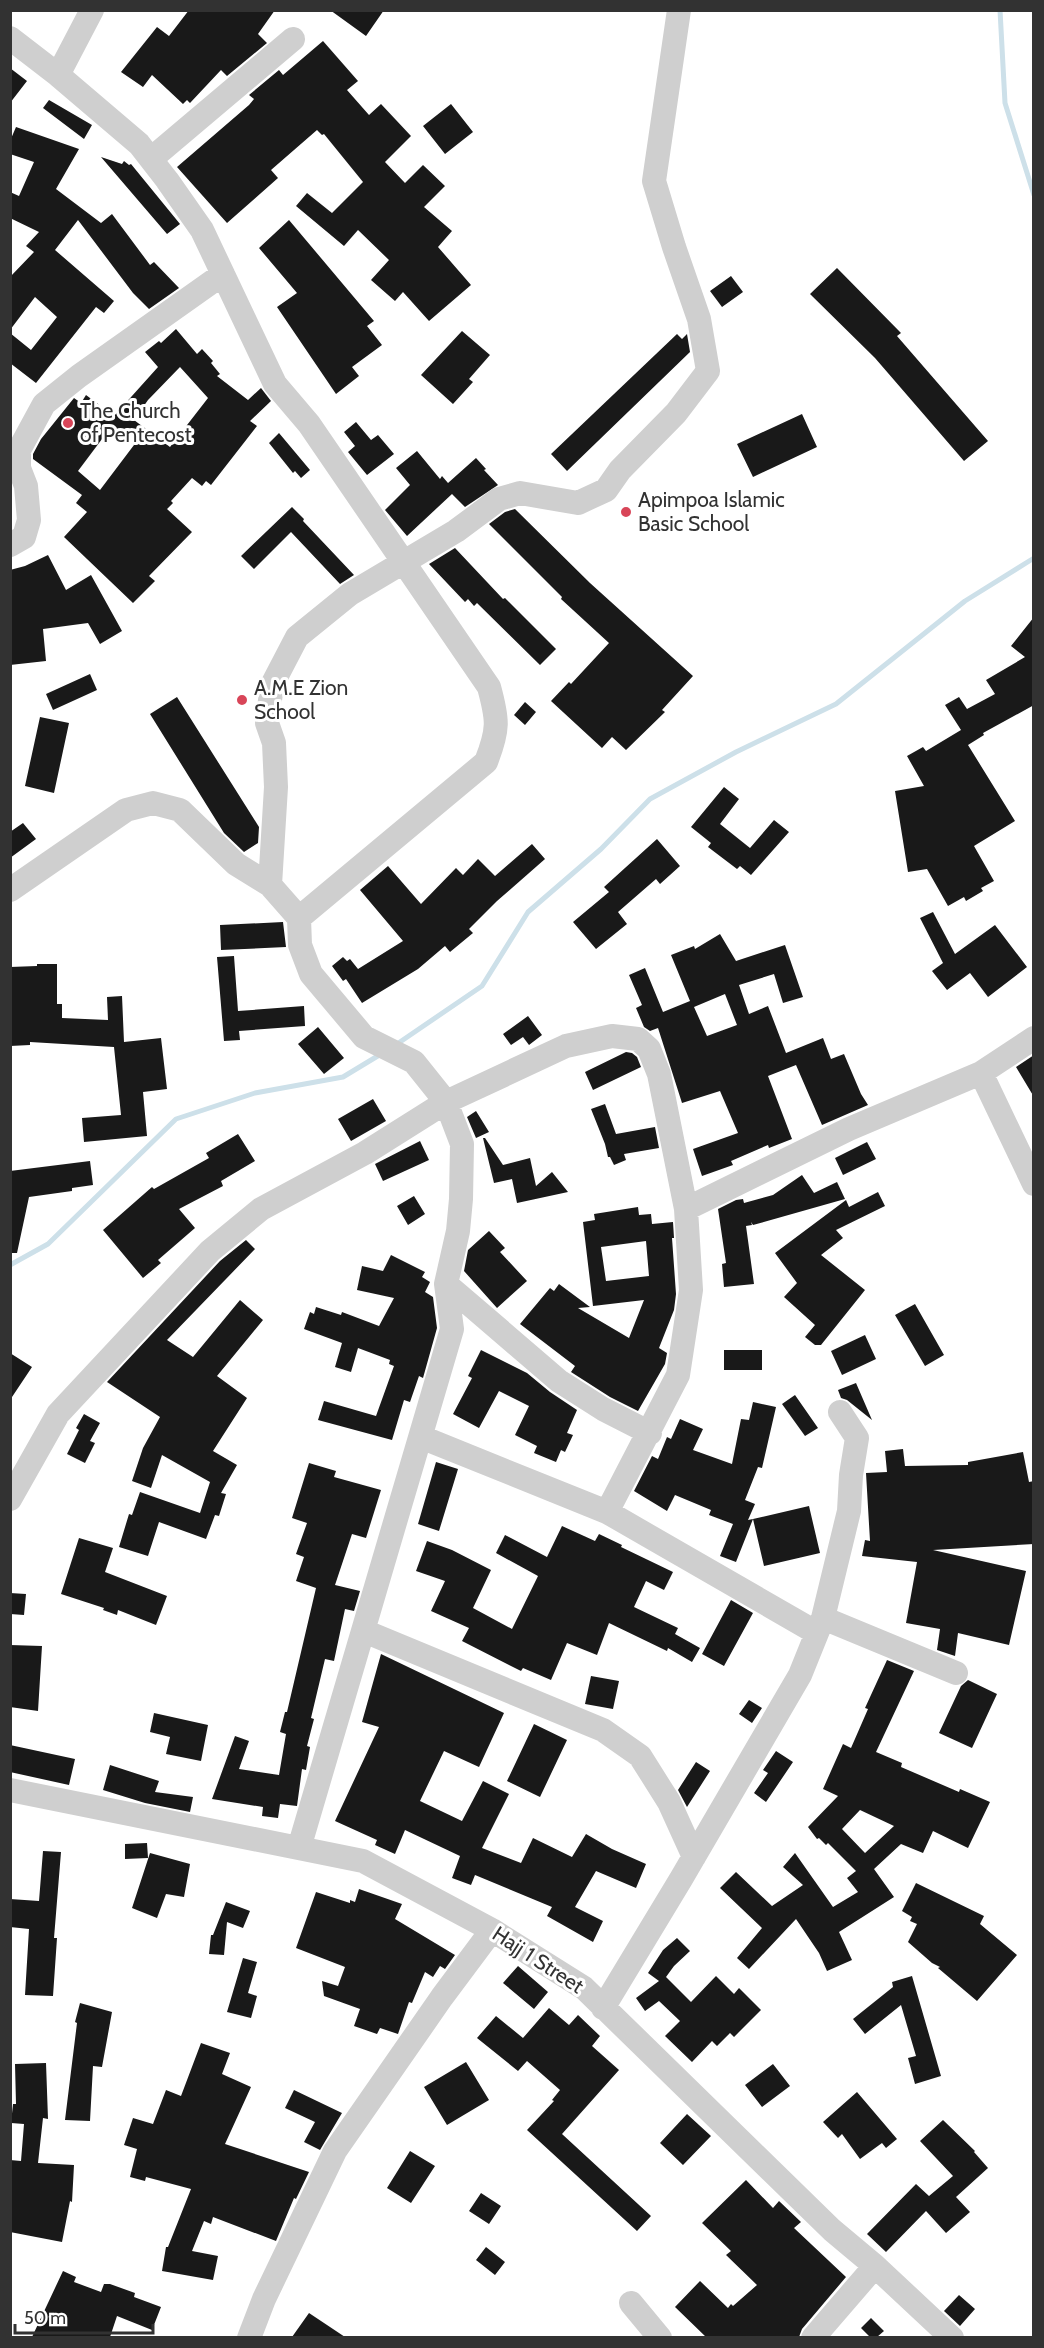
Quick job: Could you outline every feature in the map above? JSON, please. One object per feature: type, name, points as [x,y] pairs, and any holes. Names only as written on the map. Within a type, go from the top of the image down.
[{"type":"street","points":[[58,75],[92,10]]},
{"type":"street","points":[[270,885],[276,787],[274,742],[267,723],[272,685],[297,637],[350,594],[456,531],[499,499],[520,493],[578,502],[606,490],[620,470],[676,413],[708,371],[699,319],[654,181],[679,10]]},
{"type":"street","points":[[10,38],[58,75],[139,144],[151,159],[202,230],[274,384],[309,424],[489,687],[497,717],[495,738],[486,762],[299,918]]},
{"type":"street","points":[[151,159],[293,39]]},
{"type":"street","points":[[10,545],[24,537],[29,520],[26,486],[19,468],[19,450],[44,404],[79,376],[223,274]]},
{"type":"street","points":[[10,890],[126,810],[153,803],[180,810],[236,864],[270,885],[299,918],[300,945],[311,974],[364,1038],[414,1062],[446,1102],[462,1144],[458,1231],[446,1284],[452,1329],[299,1848]]},
{"type":"street","points":[[10,1499],[58,1414],[210,1251],[261,1209],[365,1153],[446,1102],[566,1046],[612,1036],[638,1040],[649,1049],[658,1074],[686,1209],[691,1290],[678,1375],[650,1433],[607,1512]]},
{"type":"street","points":[[686,1209],[849,1129],[981,1073],[1034,1038]]},
{"type":"street","points":[[981,1073],[1034,1184]]},
{"type":"street","points":[[446,1284],[559,1381],[603,1409],[650,1433]]},
{"type":"street","points":[[603,2008],[800,1675],[820,1626],[849,1511],[851,1474],[857,1438],[840,1412]]},
{"type":"street","points":[[421,1437],[607,1512],[820,1626],[956,1673]]},
{"type":"street","points":[[364,1631],[603,1730],[640,1756],[669,1802],[694,1857]]},
{"type":"street","name":"Hajj 1 Street","points":[[10,1790],[363,1860],[492,1930],[584,1988],[832,2230],[952,2337]]},
{"type":"street","points":[[249,2337],[264,2299],[335,2151],[442,1997],[492,1930]]},
{"type":"street","points":[[813,2337],[875,2266]]},
{"type":"street","points":[[632,2303],[660,2337]]},
{"type":"building","points":[[189,10],[275,10],[258,34],[267,43],[227,76],[221,70],[190,103],[187,100],[183,104],[152,75],[143,87],[121,72],[157,27],[169,36]]},
{"type":"building","points":[[330,10],[384,10],[366,36]]},
{"type":"building","points":[[323,41],[358,81],[347,90],[369,115],[381,104],[411,136],[385,162],[405,183],[423,165],[445,186],[424,207],[452,231],[438,247],[471,285],[429,321],[403,292],[395,301],[371,280],[389,260],[358,230],[344,246],[296,206],[307,193],[332,213],[363,182],[324,134],[322,135],[317,130],[271,170],[278,178],[227,223],[177,167],[249,105],[254,99],[249,95],[279,70],[283,75]]},
{"type":"building","points":[[10,68],[27,81],[10,103]]},
{"type":"building","points":[[49,100],[92,125],[84,139],[43,108]]},
{"type":"building","points":[[451,104],[473,132],[445,154],[423,126]]},
{"type":"building","points":[[16,127],[79,149],[56,189],[101,223],[112,214],[150,265],[154,262],[179,288],[149,309],[133,293],[78,220],[55,250],[114,301],[104,313],[96,307],[36,383],[10,363],[10,333],[31,350],[57,317],[35,297],[10,330],[10,277],[34,252],[26,246],[39,232],[10,218],[10,192],[19,196],[34,162],[10,154],[10,141]]},
{"type":"building","points":[[101,157],[122,164],[124,161],[131,164],[180,224],[167,234]]},
{"type":"building","points":[[289,220],[374,321],[367,326],[382,345],[352,367],[359,376],[336,394],[277,307],[297,293],[259,248]]},
{"type":"building","points":[[837,268],[901,333],[897,336],[988,441],[964,461],[875,358],[810,294]]},
{"type":"building","points":[[731,276],[743,292],[722,307],[710,291]]},
{"type":"building","points":[[176,329],[197,354],[202,349],[213,361],[211,363],[220,374],[217,376],[248,400],[261,388],[271,401],[250,421],[257,426],[211,485],[206,481],[202,486],[192,478],[171,501],[173,503],[167,509],[192,532],[149,576],[155,581],[133,603],[64,537],[87,512],[76,503],[82,495],[33,459],[33,454],[41,439],[74,398],[81,403],[86,395],[114,416],[158,367],[145,352],[159,341],[161,343]],"holes":[[[180,367],[208,398],[170,447],[134,420],[148,400]],[[111,427],[134,445],[100,490],[78,471]]]},
{"type":"building","points":[[462,331],[490,355],[469,379],[473,382],[453,404],[421,375]]},
{"type":"building","points":[[677,334],[682,339],[687,334],[690,352],[567,471],[551,454]]},
{"type":"building","points":[[802,414],[817,447],[753,477],[737,444]]},
{"type":"building","points":[[356,422],[371,440],[378,435],[394,454],[367,475],[348,452],[355,446],[344,432]]},
{"type":"building","points":[[279,433],[310,470],[301,478],[295,471],[293,473],[269,443]]},
{"type":"building","points":[[417,451],[440,479],[442,476],[448,483],[476,458],[498,485],[465,507],[452,494],[407,536],[385,510],[410,485],[396,468]]},
{"type":"building","points":[[292,507],[354,575],[340,584],[291,532],[254,569],[241,556]]},
{"type":"building","points":[[515,509],[590,583],[693,676],[662,710],[665,712],[626,750],[612,737],[602,748],[551,701],[569,682],[571,684],[609,643],[561,599],[562,597],[489,524],[505,512]]},
{"type":"building","points":[[455,548],[503,599],[505,598],[556,649],[540,665],[477,603],[474,606],[468,599],[465,602],[429,564]]},
{"type":"building","points":[[48,555],[66,590],[91,575],[122,631],[100,644],[88,623],[43,629],[46,661],[10,665],[10,570]]},
{"type":"building","points":[[1034,617],[1034,705],[983,733],[984,735],[968,745],[1015,821],[974,846],[994,881],[981,888],[983,891],[966,901],[964,897],[948,906],[927,869],[908,872],[895,791],[924,786],[907,756],[923,747],[926,751],[961,730],[945,705],[959,697],[967,709],[995,694],[986,680],[1025,657],[1011,646]]},
{"type":"building","points":[[90,674],[97,690],[53,710],[46,694]]},
{"type":"building","points":[[177,697],[259,827],[258,843],[244,852],[224,833],[150,714]]},
{"type":"building","points":[[525,702],[536,712],[525,725],[514,715]]},
{"type":"building","points":[[40,717],[69,723],[54,793],[25,786]]},
{"type":"building","points":[[724,787],[739,799],[720,824],[750,848],[774,820],[789,832],[751,875],[740,866],[737,869],[708,847],[711,843],[691,827]]},
{"type":"building","points":[[23,823],[36,839],[10,858],[10,832]]},
{"type":"building","points":[[657,839],[680,866],[660,884],[656,879],[618,912],[627,924],[596,949],[573,922],[609,892],[604,887]]},
{"type":"building","points":[[532,844],[545,859],[497,901],[469,929],[473,933],[450,952],[445,946],[418,969],[362,1003],[346,979],[343,981],[332,966],[343,957],[347,961],[350,959],[358,969],[403,941],[360,890],[388,866],[421,904],[456,868],[463,875],[478,859],[495,876]]},
{"type":"building","points":[[933,912],[955,954],[995,925],[1027,967],[988,997],[970,973],[947,990],[932,971],[943,963],[920,918]]},
{"type":"building","points":[[283,922],[286,947],[221,950],[220,925]]},
{"type":"building","points":[[720,934],[736,961],[785,945],[803,997],[783,1003],[774,974],[739,985],[749,1014],[768,1006],[786,1053],[823,1038],[831,1059],[844,1054],[868,1105],[822,1125],[796,1065],[768,1076],[792,1139],[769,1148],[768,1145],[731,1161],[733,1165],[702,1176],[693,1149],[738,1133],[720,1091],[682,1103],[658,1028],[650,1031],[644,1027],[636,1008],[642,1005],[629,975],[645,968],[663,1012],[690,1001],[671,955],[694,946],[695,949]],"holes":[[[725,994],[737,1025],[707,1036],[694,1007]]]},
{"type":"building","points":[[234,956],[238,1011],[304,1006],[305,1026],[239,1031],[240,1040],[224,1041],[217,957]]},
{"type":"building","points":[[37,964],[57,964],[57,1004],[62,1004],[62,1018],[108,1020],[107,997],[122,996],[124,1042],[161,1038],[167,1089],[143,1092],[147,1136],[84,1142],[82,1118],[121,1115],[114,1047],[30,1042],[30,1045],[10,1046],[10,967],[37,966]]},
{"type":"building","points":[[528,1016],[542,1035],[529,1045],[523,1037],[511,1045],[503,1034]]},
{"type":"building","points":[[318,1027],[344,1058],[324,1074],[298,1044]]},
{"type":"building","points":[[626,1052],[637,1057],[641,1067],[593,1090],[585,1072]]},
{"type":"building","points":[[1034,1055],[1034,1097],[1016,1067]]},
{"type":"building","points":[[373,1099],[386,1121],[351,1141],[338,1119]]},
{"type":"building","points":[[605,1104],[616,1134],[655,1127],[659,1148],[624,1154],[626,1160],[614,1165],[608,1157],[591,1109]]},
{"type":"building","points":[[476,1111],[489,1132],[476,1138],[467,1117]]},
{"type":"building","points":[[238,1134],[255,1161],[221,1181],[223,1186],[179,1209],[195,1228],[158,1260],[161,1263],[143,1278],[103,1230],[152,1187],[154,1189],[209,1158],[206,1153]]},
{"type":"building","points":[[483,1138],[503,1165],[530,1158],[536,1186],[552,1172],[568,1192],[517,1203],[512,1179],[494,1183]]},
{"type":"building","points":[[420,1141],[429,1160],[383,1181],[375,1164]]},
{"type":"building","points":[[867,1142],[876,1159],[843,1175],[835,1158]]},
{"type":"building","points":[[90,1161],[93,1185],[72,1188],[72,1191],[29,1197],[17,1253],[10,1253],[10,1171]]},
{"type":"building","points":[[802,1175],[814,1193],[837,1182],[845,1199],[753,1225],[751,1222],[752,1225],[746,1226],[754,1284],[724,1287],[722,1264],[726,1263],[718,1209],[736,1200],[743,1199],[744,1203],[773,1195]]},
{"type":"building","points":[[878,1192],[885,1206],[836,1230],[843,1238],[821,1255],[865,1290],[821,1345],[815,1345],[805,1337],[815,1325],[784,1297],[797,1283],[775,1253],[846,1200],[849,1207]]},
{"type":"building","points":[[414,1196],[425,1214],[408,1225],[397,1206]]},
{"type":"building","points":[[638,1207],[639,1215],[651,1214],[652,1224],[673,1222],[676,1294],[674,1310],[659,1348],[667,1353],[665,1364],[638,1411],[610,1397],[571,1372],[575,1366],[520,1324],[550,1288],[554,1291],[559,1284],[590,1307],[578,1308],[629,1338],[644,1300],[593,1306],[583,1222],[595,1220],[594,1214]],"holes":[[[646,1241],[649,1276],[606,1281],[601,1247]]]},
{"type":"building","points":[[489,1231],[505,1248],[500,1252],[527,1281],[497,1308],[464,1271],[468,1250]]},
{"type":"building","points":[[246,1240],[255,1249],[167,1340],[193,1357],[240,1300],[263,1320],[217,1376],[247,1398],[213,1451],[237,1465],[221,1493],[226,1494],[219,1516],[215,1515],[206,1539],[159,1522],[148,1556],[119,1547],[129,1514],[132,1515],[140,1492],[200,1513],[210,1482],[162,1455],[151,1488],[132,1481],[143,1448],[160,1417],[107,1382],[220,1261]]},
{"type":"building","points":[[391,1255],[425,1272],[422,1277],[430,1282],[425,1292],[433,1297],[437,1328],[423,1378],[419,1376],[410,1402],[404,1400],[392,1440],[318,1420],[324,1401],[376,1416],[394,1366],[389,1364],[390,1360],[358,1348],[351,1372],[335,1367],[342,1343],[304,1329],[310,1312],[314,1314],[316,1307],[341,1315],[342,1312],[379,1326],[394,1298],[357,1290],[362,1266],[383,1271]]},
{"type":"building","points":[[915,1304],[944,1355],[925,1366],[895,1315]]},
{"type":"building","points":[[865,1335],[876,1359],[842,1375],[831,1351]]},
{"type":"building","points":[[481,1350],[527,1373],[577,1410],[567,1433],[573,1435],[565,1452],[561,1450],[556,1462],[534,1453],[537,1446],[515,1435],[529,1406],[499,1391],[479,1428],[453,1414],[472,1378],[468,1376]]},
{"type":"building","points":[[724,1350],[762,1350],[762,1370],[724,1370]]},
{"type":"building","points":[[10,1353],[32,1367],[10,1400]]},
{"type":"building","points":[[856,1383],[872,1420],[847,1400],[841,1398],[838,1390]]},
{"type":"building","points":[[795,1395],[818,1428],[805,1436],[782,1404]]},
{"type":"building","points":[[753,1402],[776,1407],[762,1468],[758,1467],[745,1500],[755,1504],[748,1520],[753,1519],[736,1562],[720,1556],[733,1524],[709,1515],[711,1510],[675,1495],[667,1511],[634,1491],[652,1456],[658,1459],[667,1437],[671,1439],[680,1419],[703,1429],[693,1450],[732,1464],[741,1419],[749,1420]]},
{"type":"building","points":[[84,1414],[100,1423],[90,1441],[95,1443],[85,1463],[67,1454],[79,1430],[76,1428]]},
{"type":"building","points":[[903,1449],[905,1466],[968,1465],[968,1462],[1023,1452],[1029,1482],[1034,1481],[1034,1544],[933,1550],[1026,1571],[1009,1645],[958,1633],[955,1656],[937,1650],[940,1629],[906,1623],[917,1562],[862,1556],[865,1540],[870,1541],[866,1473],[887,1472],[885,1451]]},
{"type":"building","points":[[436,1462],[458,1469],[439,1531],[418,1524]]},
{"type":"building","points":[[309,1463],[336,1471],[334,1477],[381,1490],[366,1538],[352,1534],[335,1585],[360,1591],[354,1611],[345,1609],[334,1661],[325,1659],[311,1718],[314,1719],[307,1746],[310,1747],[306,1770],[302,1769],[297,1806],[280,1804],[278,1818],[262,1816],[263,1807],[212,1799],[235,1736],[249,1741],[239,1769],[279,1775],[286,1734],[280,1732],[285,1712],[287,1712],[316,1588],[296,1581],[304,1557],[296,1554],[307,1523],[292,1518]]},
{"type":"building","points":[[809,1506],[820,1553],[764,1566],[753,1519]]},
{"type":"building","points":[[562,1526],[595,1541],[599,1534],[673,1572],[664,1590],[646,1581],[634,1607],[678,1628],[675,1634],[700,1648],[692,1662],[668,1648],[667,1651],[609,1623],[597,1655],[567,1643],[551,1680],[523,1668],[521,1671],[462,1641],[469,1628],[431,1611],[445,1581],[416,1571],[427,1541],[452,1550],[491,1570],[473,1608],[512,1629],[538,1576],[496,1553],[505,1535],[547,1557]]},
{"type":"building","points":[[79,1538],[113,1548],[105,1572],[167,1596],[156,1625],[118,1610],[117,1615],[103,1610],[104,1608],[61,1594]]},
{"type":"building","points":[[10,1593],[26,1594],[24,1615],[10,1614]]},
{"type":"building","points":[[731,1600],[753,1613],[724,1666],[702,1654]]},
{"type":"building","points":[[10,1645],[42,1646],[38,1711],[10,1707]]},
{"type":"building","points":[[381,1654],[504,1713],[479,1767],[444,1751],[420,1801],[462,1821],[483,1781],[509,1794],[482,1848],[521,1863],[533,1838],[572,1857],[586,1834],[646,1864],[636,1888],[596,1871],[575,1907],[603,1921],[593,1942],[547,1916],[552,1907],[475,1875],[471,1885],[452,1878],[460,1856],[405,1830],[395,1854],[375,1845],[377,1840],[335,1821],[379,1727],[362,1722]]},
{"type":"building","points":[[887,1660],[914,1671],[876,1752],[902,1763],[901,1767],[959,1792],[960,1789],[990,1802],[968,1848],[933,1831],[923,1853],[901,1844],[874,1869],[894,1897],[839,1932],[852,1960],[827,1971],[819,1953],[796,1919],[749,1969],[737,1958],[762,1928],[720,1888],[736,1872],[772,1906],[803,1885],[783,1867],[795,1853],[833,1907],[858,1892],[847,1878],[856,1871],[828,1843],[826,1845],[819,1838],[817,1839],[808,1827],[838,1796],[823,1789],[843,1744],[851,1748],[868,1709],[865,1708]],"holes":[[[860,1810],[894,1826],[865,1853],[842,1829]]]},
{"type":"building","points":[[591,1676],[619,1681],[613,1709],[585,1704]]},
{"type":"building","points":[[968,1680],[997,1694],[972,1748],[939,1733],[961,1686]]},
{"type":"building","points":[[749,1700],[762,1708],[752,1723],[739,1714]]},
{"type":"building","points":[[154,1713],[208,1725],[201,1761],[166,1754],[170,1737],[150,1732]]},
{"type":"building","points":[[534,1724],[567,1740],[540,1797],[507,1781]]},
{"type":"building","points":[[10,1745],[75,1759],[69,1785],[10,1772]]},
{"type":"building","points":[[776,1751],[793,1762],[766,1802],[754,1793],[768,1773],[763,1770]]},
{"type":"building","points":[[696,1762],[710,1771],[687,1807],[678,1790]]},
{"type":"building","points":[[110,1765],[159,1781],[155,1792],[193,1797],[190,1812],[145,1803],[103,1790]]},
{"type":"building","points":[[147,1843],[148,1858],[125,1859],[125,1844]]},
{"type":"building","points":[[43,1851],[61,1852],[54,1938],[57,1938],[53,1996],[25,1995],[29,1929],[10,1927],[10,1899],[39,1901]]},
{"type":"building","points":[[150,1853],[190,1864],[184,1897],[166,1894],[157,1918],[132,1908]]},
{"type":"building","points":[[916,1883],[984,1916],[980,1924],[1017,1955],[977,2001],[908,1942],[917,1924],[910,1921],[912,1917],[902,1911]]},
{"type":"building","points":[[359,1889],[402,1904],[395,1919],[455,1955],[445,1969],[440,1966],[433,1977],[425,1972],[412,2003],[409,2002],[398,2034],[380,2028],[377,2034],[354,2026],[360,2009],[324,1996],[322,1981],[338,1986],[345,1967],[296,1948],[316,1892],[350,1903],[350,1900],[355,1902]]},
{"type":"building","points":[[226,1902],[250,1911],[243,1928],[227,1922],[224,1955],[209,1954],[211,1935],[213,1935]]},
{"type":"building","points":[[677,1938],[690,1951],[666,1977],[691,2002],[716,1976],[734,1994],[739,1988],[761,2010],[734,2037],[730,2033],[717,2046],[712,2041],[692,2062],[665,2036],[680,2021],[659,2001],[645,2011],[636,1998],[659,1981],[648,1973],[663,1950]]},
{"type":"building","points":[[243,1958],[257,1962],[248,1993],[257,1996],[251,2018],[227,2012]]},
{"type":"building","points":[[518,1966],[548,1992],[534,2009],[503,1983]]},
{"type":"building","points":[[912,1976],[941,2076],[915,2084],[908,2058],[916,2056],[901,2005],[865,2034],[853,2019],[893,1987],[892,1982]]},
{"type":"building","points":[[80,2003],[112,2012],[102,2067],[93,2066],[90,2121],[65,2120],[77,2023],[75,2022]]},
{"type":"building","points":[[549,2008],[569,2025],[578,2015],[600,2036],[592,2046],[619,2070],[562,2134],[651,2216],[637,2231],[527,2130],[554,2101],[552,2100],[560,2090],[527,2061],[518,2071],[477,2038],[496,2016],[523,2038]]},
{"type":"building","points":[[201,2043],[230,2053],[222,2074],[251,2087],[225,2144],[309,2172],[296,2199],[294,2198],[276,2241],[213,2217],[211,2224],[204,2221],[192,2251],[218,2256],[213,2280],[162,2271],[166,2247],[168,2247],[191,2189],[146,2177],[145,2181],[130,2177],[137,2149],[124,2145],[133,2118],[153,2124],[166,2090],[181,2096]]},
{"type":"building","points":[[466,2062],[489,2100],[447,2125],[424,2087]]},
{"type":"building","points":[[46,2063],[48,2119],[43,2118],[38,2163],[74,2165],[72,2202],[70,2201],[62,2242],[10,2232],[10,2160],[21,2161],[24,2124],[11,2123],[13,2104],[16,2104],[15,2064]]},
{"type":"building","points":[[773,2064],[790,2086],[762,2107],[745,2085]]},
{"type":"building","points":[[294,2090],[342,2113],[320,2150],[304,2142],[315,2122],[285,2108]]},
{"type":"building","points":[[857,2092],[897,2139],[886,2148],[882,2143],[860,2159],[842,2134],[838,2138],[823,2122]]},
{"type":"building","points":[[687,2114],[711,2136],[683,2165],[660,2143]]},
{"type":"building","points":[[943,2120],[975,2151],[988,2168],[956,2197],[970,2212],[946,2233],[926,2211],[886,2252],[867,2234],[916,2184],[929,2196],[953,2176],[920,2141]]},
{"type":"building","points":[[410,2151],[435,2166],[411,2203],[387,2188]]},
{"type":"building","points":[[746,2180],[773,2208],[779,2201],[801,2222],[794,2228],[846,2277],[802,2329],[799,2337],[706,2337],[675,2307],[700,2281],[728,2308],[757,2285],[726,2255],[731,2251],[702,2223]]},
{"type":"building","points":[[481,2193],[501,2206],[489,2224],[469,2211]]},
{"type":"building","points":[[486,2247],[505,2262],[495,2275],[476,2260]]},
{"type":"building","points":[[63,2271],[76,2277],[74,2282],[101,2292],[104,2284],[110,2284],[135,2293],[134,2297],[161,2307],[152,2330],[117,2316],[110,2337],[32,2337]]},
{"type":"building","points":[[959,2295],[975,2309],[960,2326],[944,2311]]},
{"type":"building","points":[[309,2313],[345,2337],[292,2337]]},
{"type":"building","points":[[871,2318],[884,2331],[877,2337],[870,2337],[861,2328]]},
{"type":"waterway","points":[[1000,10],[1005,103],[1034,195]]},
{"type":"waterway","points":[[397,1044],[482,986],[528,912],[601,849],[650,799],[736,752],[836,704],[965,601],[1034,558]]},
{"type":"waterway","points":[[10,1265],[48,1244],[176,1119],[255,1093],[343,1077],[381,1054]]},
{"type":"place","name":"The Church of Pentecost","points":[[68,423]]},
{"type":"place","name":"Apimpoa Islamic Basic School","points":[[626,512]]},
{"type":"place","name":"A.M.E Zion School","points":[[242,700]]}]
